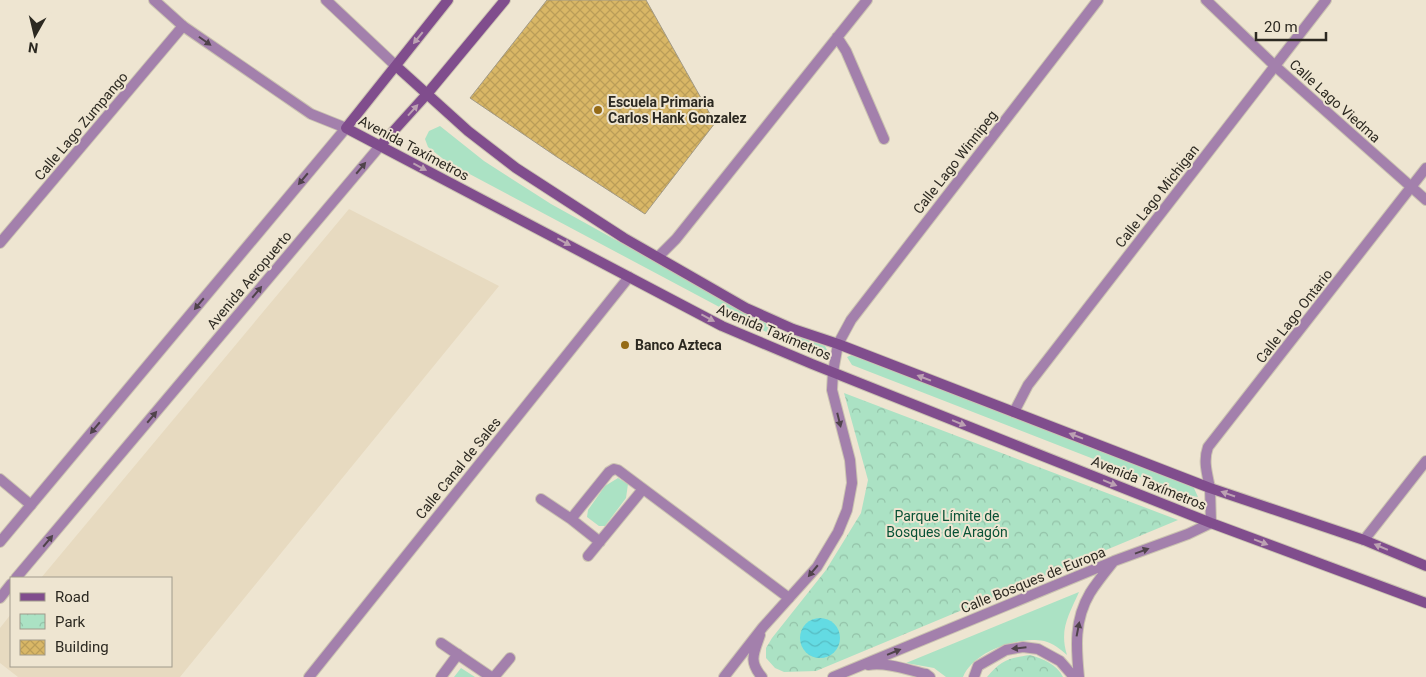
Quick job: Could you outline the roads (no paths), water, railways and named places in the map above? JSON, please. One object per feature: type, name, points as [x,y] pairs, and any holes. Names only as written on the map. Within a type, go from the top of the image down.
[{"type":"main road","name":"Avenida Aeropuerto","points":[[346,128],[448,0]]},
{"type":"main road","name":"Avenida Aeropuerto","points":[[380,146],[427,94],[505,0]]},
{"type":"main road","name":"Avenida Taxímetros","points":[[396,66],[468,131],[516,168],[624,238],[746,308],[793,329],[838,344],[1210,488],[1364,540],[1426,566]]},
{"type":"main road","name":"Avenida Taxímetros","points":[[346,128],[722,326],[832,372],[1211,523],[1426,603]]},
{"type":"street","name":"Avenida Taxímetros","points":[[154,0],[183,26],[311,114],[346,128]]},
{"type":"street","name":"Avenida Taxímetros","points":[[326,0],[396,66]]},
{"type":"street","points":[[658,257],[676,239],[867,0]]},
{"type":"street","name":"Calle Lago Winnipeg","points":[[832,372],[838,344],[851,320],[1098,0]]},
{"type":"street","name":"Calle Lago Viedma","points":[[1206,0],[1275,66],[1426,200]]},
{"type":"street","name":"Calle Lago Michigan","points":[[1014,412],[1028,386],[1326,0]]},
{"type":"street","name":"Calle Lago Zumpango","points":[[0,243],[183,26]]},
{"type":"street","points":[[837,37],[846,51],[884,139]]},
{"type":"street","name":"Avenida Aeropuerto","points":[[0,542],[346,128]]},
{"type":"street","name":"Avenida Aeropuerto","points":[[17,577],[380,146]]},
{"type":"street","name":"Calle Lago Ontario","points":[[1210,488],[1205,464],[1205,455],[1208,448],[1426,168]]},
{"type":"street","name":"Calle Canal de Sales","points":[[309,677],[628,277]]},
{"type":"street","points":[[724,677],[763,627],[817,567],[838,532],[847,510],[852,483],[850,460],[832,390],[832,372]]},
{"type":"street","points":[[1364,540],[1426,461]]},
{"type":"street","points":[[571,519],[609,472],[614,469],[621,472],[789,598]]},
{"type":"street","points":[[0,479],[31,505]]},
{"type":"street","points":[[1210,488],[1211,523]]},
{"type":"street","points":[[588,556],[644,489]]},
{"type":"street","points":[[541,499],[571,519],[600,542]]},
{"type":"street","name":"Calle Bosques de Europa","points":[[833,677],[1114,561],[1188,534],[1211,523]]},
{"type":"street","points":[[1079,677],[1076,639],[1081,614],[1090,593],[1114,561]]},
{"type":"street","points":[[0,598],[10,585]]},
{"type":"street","points":[[762,677],[754,669],[753,656],[763,627]]},
{"type":"street","points":[[441,643],[493,677],[510,658]]},
{"type":"street","points":[[974,677],[978,666],[1006,650],[1023,647],[1038,649],[1060,660],[1074,677]]},
{"type":"street","points":[[441,677],[458,654]]},
{"type":"street","points":[[855,668],[874,664],[896,667],[926,674],[930,677]]},
{"type":"water","points":[[820,618],[834,624],[840,638],[834,652],[820,658],[806,652],[800,638],[806,624]]},
{"type":"place","name":"Escuela Primaria Carlos Hank Gonzalez","points":[[598,110]]},
{"type":"place","name":"Banco Azteca","points":[[625,345]]},
{"type":"park label","name":"Parque Límite de Bosques de Aragón","points":[[947,524]]}]
